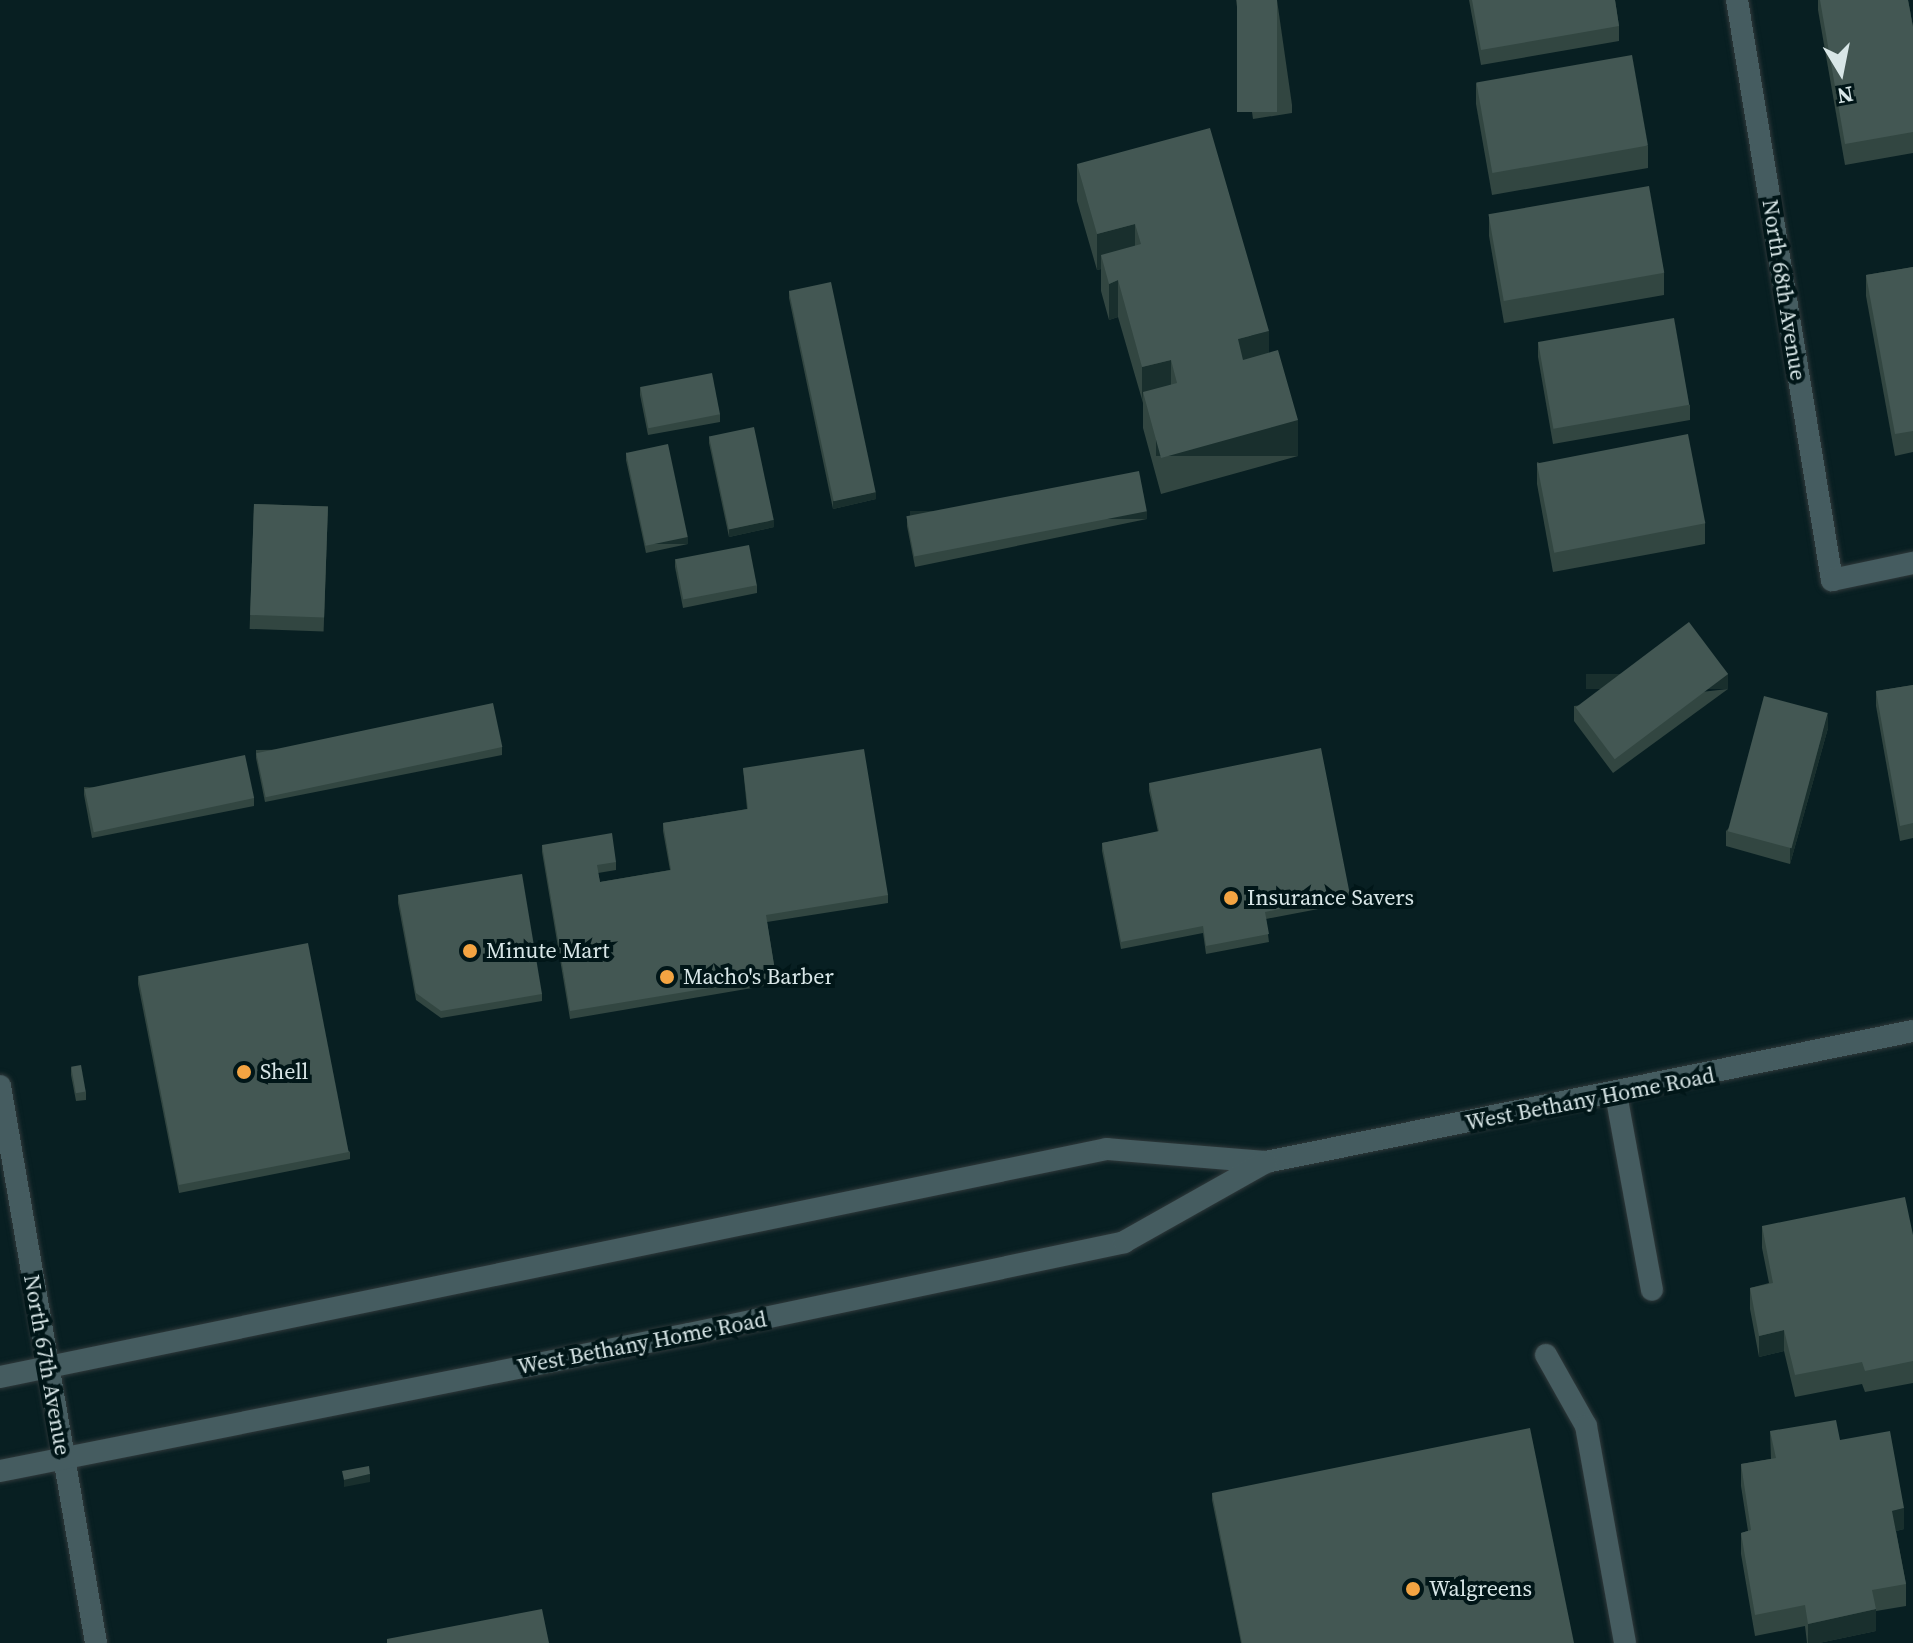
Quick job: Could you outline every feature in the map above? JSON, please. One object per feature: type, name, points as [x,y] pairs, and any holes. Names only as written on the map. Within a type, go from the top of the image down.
[{"type":"main road","name":"North 68th Avenue","points":[[1737,0],[1832,580],[1913,563]]},
{"type":"main road","name":"West Bethany Home Road","points":[[0,1377],[1107,1149],[1266,1162],[1616,1094],[1913,1031]]},
{"type":"main road","name":"North 67th Avenue","points":[[0,1086],[96,1643]]},
{"type":"main road","points":[[1616,1094],[1652,1290]]},
{"type":"main road","name":"West Bethany Home Road","points":[[0,1471],[1124,1242],[1266,1162]]},
{"type":"main road","points":[[1546,1355],[1586,1426],[1625,1643]]},
{"type":"building","points":[[1237,0],[1277,0],[1277,112],[1237,112]]},
{"type":"building","points":[[1472,0],[1615,0],[1619,26],[1481,50]]},
{"type":"building","points":[[1820,0],[1908,0],[1913,27],[1913,132],[1845,144]]},
{"type":"building","points":[[1632,55],[1648,146],[1492,173],[1476,82]]},
{"type":"building","points":[[1210,128],[1269,331],[1238,339],[1243,360],[1278,350],[1298,420],[1161,458],[1143,392],[1177,383],[1171,360],[1142,367],[1118,280],[1109,284],[1101,255],[1141,244],[1135,224],[1097,234],[1077,164]]},
{"type":"building","points":[[1649,186],[1664,273],[1504,301],[1488,214]]},
{"type":"building","points":[[1913,267],[1913,431],[1895,434],[1866,275]]},
{"type":"building","points":[[831,282],[876,492],[834,501],[789,291]]},
{"type":"building","points":[[1674,318],[1689,405],[1553,429],[1538,342]]},
{"type":"building","points":[[712,373],[720,414],[648,428],[640,387]]},
{"type":"building","points":[[754,427],[774,520],[729,529],[709,437]]},
{"type":"building","points":[[1688,434],[1705,523],[1554,553],[1537,463]]},
{"type":"building","points":[[668,444],[688,537],[646,546],[626,453]]},
{"type":"building","points":[[1139,471],[1147,511],[914,556],[906,516]]},
{"type":"building","points":[[254,504],[328,507],[324,618],[250,615]]},
{"type":"building","points":[[749,545],[757,585],[683,600],[675,559]]},
{"type":"building","points":[[1689,622],[1728,674],[1615,759],[1576,707]]},
{"type":"building","points":[[1913,685],[1913,823],[1900,826],[1876,691]]},
{"type":"building","points":[[1764,696],[1828,713],[1792,848],[1728,831]]},
{"type":"building","points":[[493,703],[502,747],[266,797],[256,753]]},
{"type":"building","points":[[1321,748],[1350,895],[1265,912],[1269,934],[1206,946],[1203,926],[1121,942],[1102,843],[1159,831],[1149,783]]},
{"type":"building","points":[[864,749],[888,895],[766,915],[776,977],[570,1011],[542,845],[612,833],[616,862],[597,865],[600,882],[671,870],[663,823],[748,809],[743,768]]},
{"type":"building","points":[[245,755],[254,798],[94,832],[85,789]]},
{"type":"building","name":"Minute Mart","points":[[522,874],[542,994],[441,1011],[416,993],[398,895]]},
{"type":"building","name":"Shell","points":[[308,943],[349,1152],[179,1185],[138,976]]},
{"type":"building","points":[[81,1065],[86,1092],[76,1093],[71,1067]]},
{"type":"building","points":[[1905,1197],[1913,1235],[1913,1361],[1865,1371],[1862,1362],[1795,1375],[1784,1330],[1759,1336],[1750,1288],[1773,1283],[1762,1226]]},
{"type":"building","points":[[1836,1420],[1840,1440],[1890,1431],[1904,1508],[1892,1511],[1906,1584],[1872,1590],[1876,1609],[1808,1624],[1805,1605],[1755,1615],[1741,1533],[1751,1530],[1741,1464],[1776,1458],[1770,1431]]},
{"type":"building","name":"Walgreens","points":[[1530,1428],[1574,1643],[1242,1643],[1212,1493]]},
{"type":"building","points":[[369,1466],[370,1474],[344,1480],[342,1471]]},
{"type":"building","points":[[542,1609],[549,1643],[387,1643],[387,1639]]},
{"type":"place","name":"Insurance Savers","points":[[1231,898]]},
{"type":"place","name":"Minute Mart","points":[[470,951]]},
{"type":"place","name":"Macho's Barber","points":[[667,977]]},
{"type":"place","name":"Shell","points":[[244,1072]]},
{"type":"place","name":"Walgreens","points":[[1413,1589]]}]
